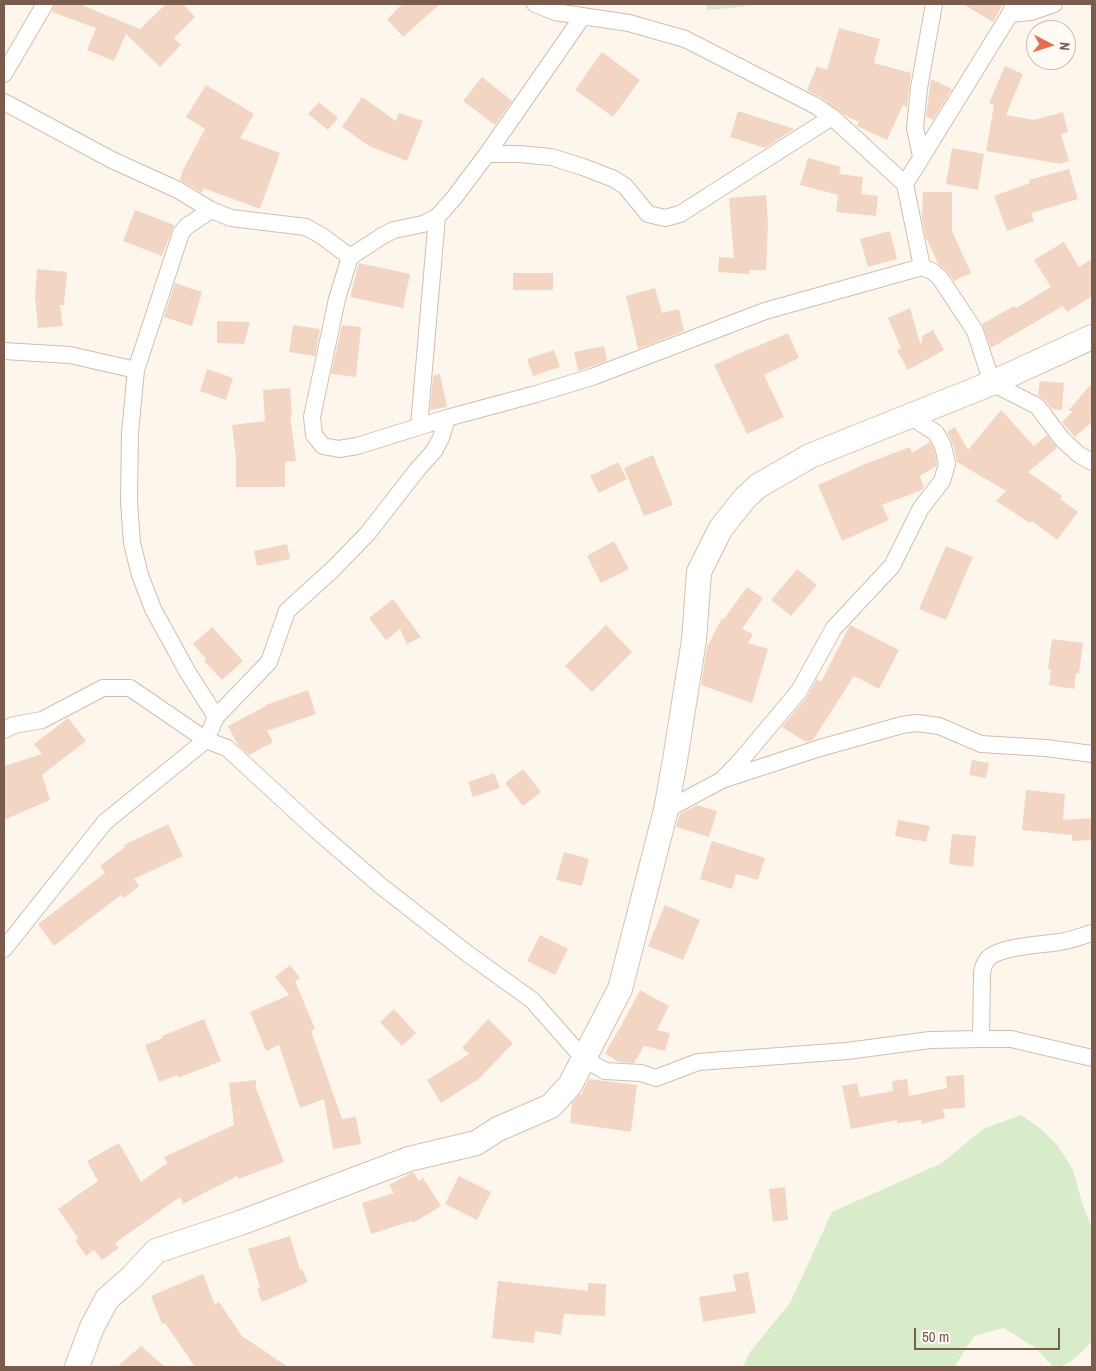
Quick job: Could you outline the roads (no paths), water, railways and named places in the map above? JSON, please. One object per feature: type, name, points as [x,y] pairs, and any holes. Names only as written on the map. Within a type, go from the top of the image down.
[{"type":"main road","points":[[77,1367],[92,1327],[107,1299],[156,1251],[240,1223],[409,1159],[476,1142],[498,1129],[552,1106],[570,1085],[620,989],[666,810],[676,760],[694,640],[699,572],[721,528],[745,498],[758,486],[810,456],[992,383],[1092,337]]},
{"type":"street","points":[[4,74],[45,4]]},
{"type":"street","points":[[535,4],[555,12],[629,23],[685,39],[816,106],[832,117],[905,184],[922,267]]},
{"type":"street","points":[[921,156],[915,128],[919,88],[934,4]]},
{"type":"street","points":[[905,184],[1012,9],[1032,12],[1054,4]]},
{"type":"street","points":[[583,16],[487,154],[454,198],[437,216],[423,224],[394,230],[350,257],[337,299],[312,417],[314,435],[323,446],[339,449],[357,446],[419,426],[536,394],[592,377],[766,311],[922,267],[932,271],[940,278],[975,331],[992,383],[1037,406],[1062,439],[1078,454],[1092,462]]},
{"type":"street","points":[[4,102],[112,160],[178,190],[211,210],[231,218],[306,227],[322,236],[350,257]]},
{"type":"street","points":[[487,154],[552,157],[584,167],[614,179],[625,186],[648,214],[665,218],[680,214],[832,117]]},
{"type":"street","points":[[211,210],[186,226],[181,233],[136,370],[130,433],[129,502],[132,543],[140,575],[153,609],[187,671],[216,717]]},
{"type":"street","points":[[419,426],[437,216]]},
{"type":"street","points":[[4,351],[70,355],[136,370]]},
{"type":"street","points":[[722,780],[799,691],[834,628],[892,566],[921,508],[942,481],[947,464],[943,446],[936,433],[910,416]]},
{"type":"street","points":[[4,949],[105,822],[206,740],[216,717],[270,662],[287,611],[333,569],[368,532],[434,451],[441,438],[447,418]]},
{"type":"street","points":[[4,730],[14,725],[42,720],[102,688],[130,688],[206,740],[228,748],[315,829],[381,886],[468,954],[532,1000],[583,1058],[605,1071],[641,1073],[656,1078],[698,1062],[847,1051],[930,1040],[1011,1039],[1092,1058]]},
{"type":"street","points":[[666,810],[722,780],[820,748],[902,725],[917,723],[939,726],[981,744],[1046,748],[1092,754]]},
{"type":"street","points":[[981,1039],[982,972],[983,965],[992,955],[1016,948],[1061,942],[1092,933]]}]
